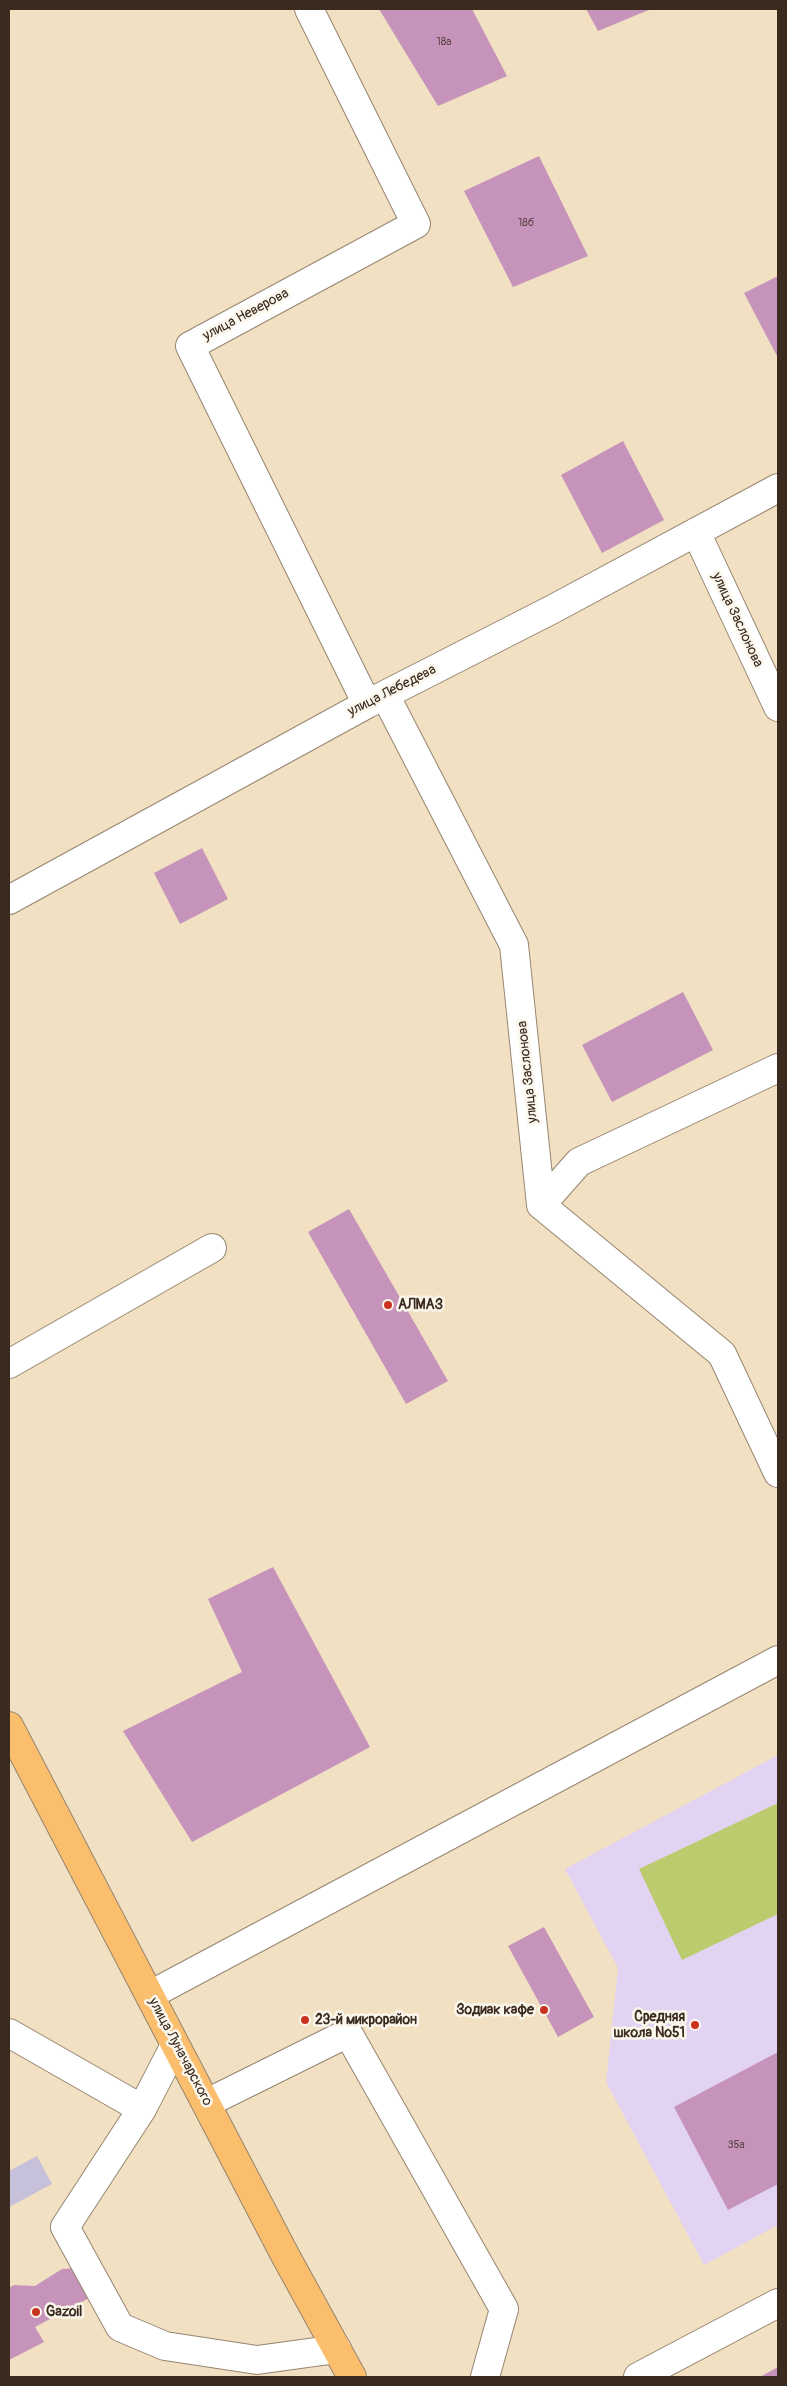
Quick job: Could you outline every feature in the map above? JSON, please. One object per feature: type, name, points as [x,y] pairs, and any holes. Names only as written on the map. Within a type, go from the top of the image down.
[{"type":"main road","name":"улица Луначарского","points":[[9,1726],[285,2255],[352,2377]]},
{"type":"street","name":"улица Неверова","points":[[309,9],[416,224],[190,346],[376,699]]},
{"type":"street","name":"улица Лебедева","points":[[9,900],[376,699],[778,488]]},
{"type":"street","name":"улица Заслонова","points":[[696,532],[778,707]]},
{"type":"street","name":"улица Заслонова","points":[[376,699],[514,945],[542,1204]]},
{"type":"street","points":[[778,1068],[579,1162],[542,1204],[722,1354],[778,1473]]},
{"type":"street","points":[[9,1364],[212,1248]]},
{"type":"street","points":[[150,1995],[778,1660]]},
{"type":"street","points":[[9,2033],[142,2109]]},
{"type":"street","points":[[207,2103],[348,2033],[504,2309],[485,2377]]},
{"type":"street","points":[[175,2045],[142,2109],[65,2226],[120,2328],[165,2346],[257,2360],[337,2349]]},
{"type":"street","points":[[638,2377],[778,2303]]},
{"type":"shaded area","name":"Средняя школа №51","points":[[778,1755],[778,2225],[704,2265],[606,2082],[618,1968],[565,1869]]},
{"type":"shaded area","points":[[37,2156],[52,2184],[9,2207],[9,2171]]},
{"type":"green space","points":[[778,1803],[778,1914],[682,1960],[639,1869]]},
{"type":"building","points":[[379,9],[472,9],[507,76],[438,106]]},
{"type":"building","points":[[586,9],[651,9],[598,31]]},
{"type":"building","points":[[539,156],[588,256],[513,287],[464,191]]},
{"type":"building","points":[[778,276],[778,358],[744,293]]},
{"type":"building","points":[[623,441],[664,520],[602,553],[561,475]]},
{"type":"building","points":[[202,848],[228,899],[180,924],[154,873]]},
{"type":"building","points":[[683,992],[713,1050],[612,1102],[582,1045]]},
{"type":"building","points":[[349,1209],[448,1381],[406,1404],[308,1232]]},
{"type":"building","points":[[273,1567],[370,1747],[192,1842],[123,1731],[242,1672],[208,1599]]},
{"type":"building","points":[[544,1927],[594,2017],[558,2037],[508,1946]]},
{"type":"building","points":[[778,2052],[778,2184],[728,2210],[674,2107]]},
{"type":"building","name":"Gazoil","points":[[75,2268],[91,2297],[35,2327],[44,2342],[9,2360],[9,2288],[14,2285],[35,2286],[62,2269]]},
{"type":"building","points":[[778,2367],[778,2377],[760,2377]]},
{"type":"place","name":"АЛМАЗ","points":[[388,1305]]},
{"type":"place","name":"Зодиак кафе","points":[[544,2010]]},
{"type":"place","name":"23-й микрорайон","points":[[305,2020]]},
{"type":"place","name":"Средняя школа №51","points":[[695,2025]]},
{"type":"place","name":"Gazoil","points":[[36,2312]]}]
